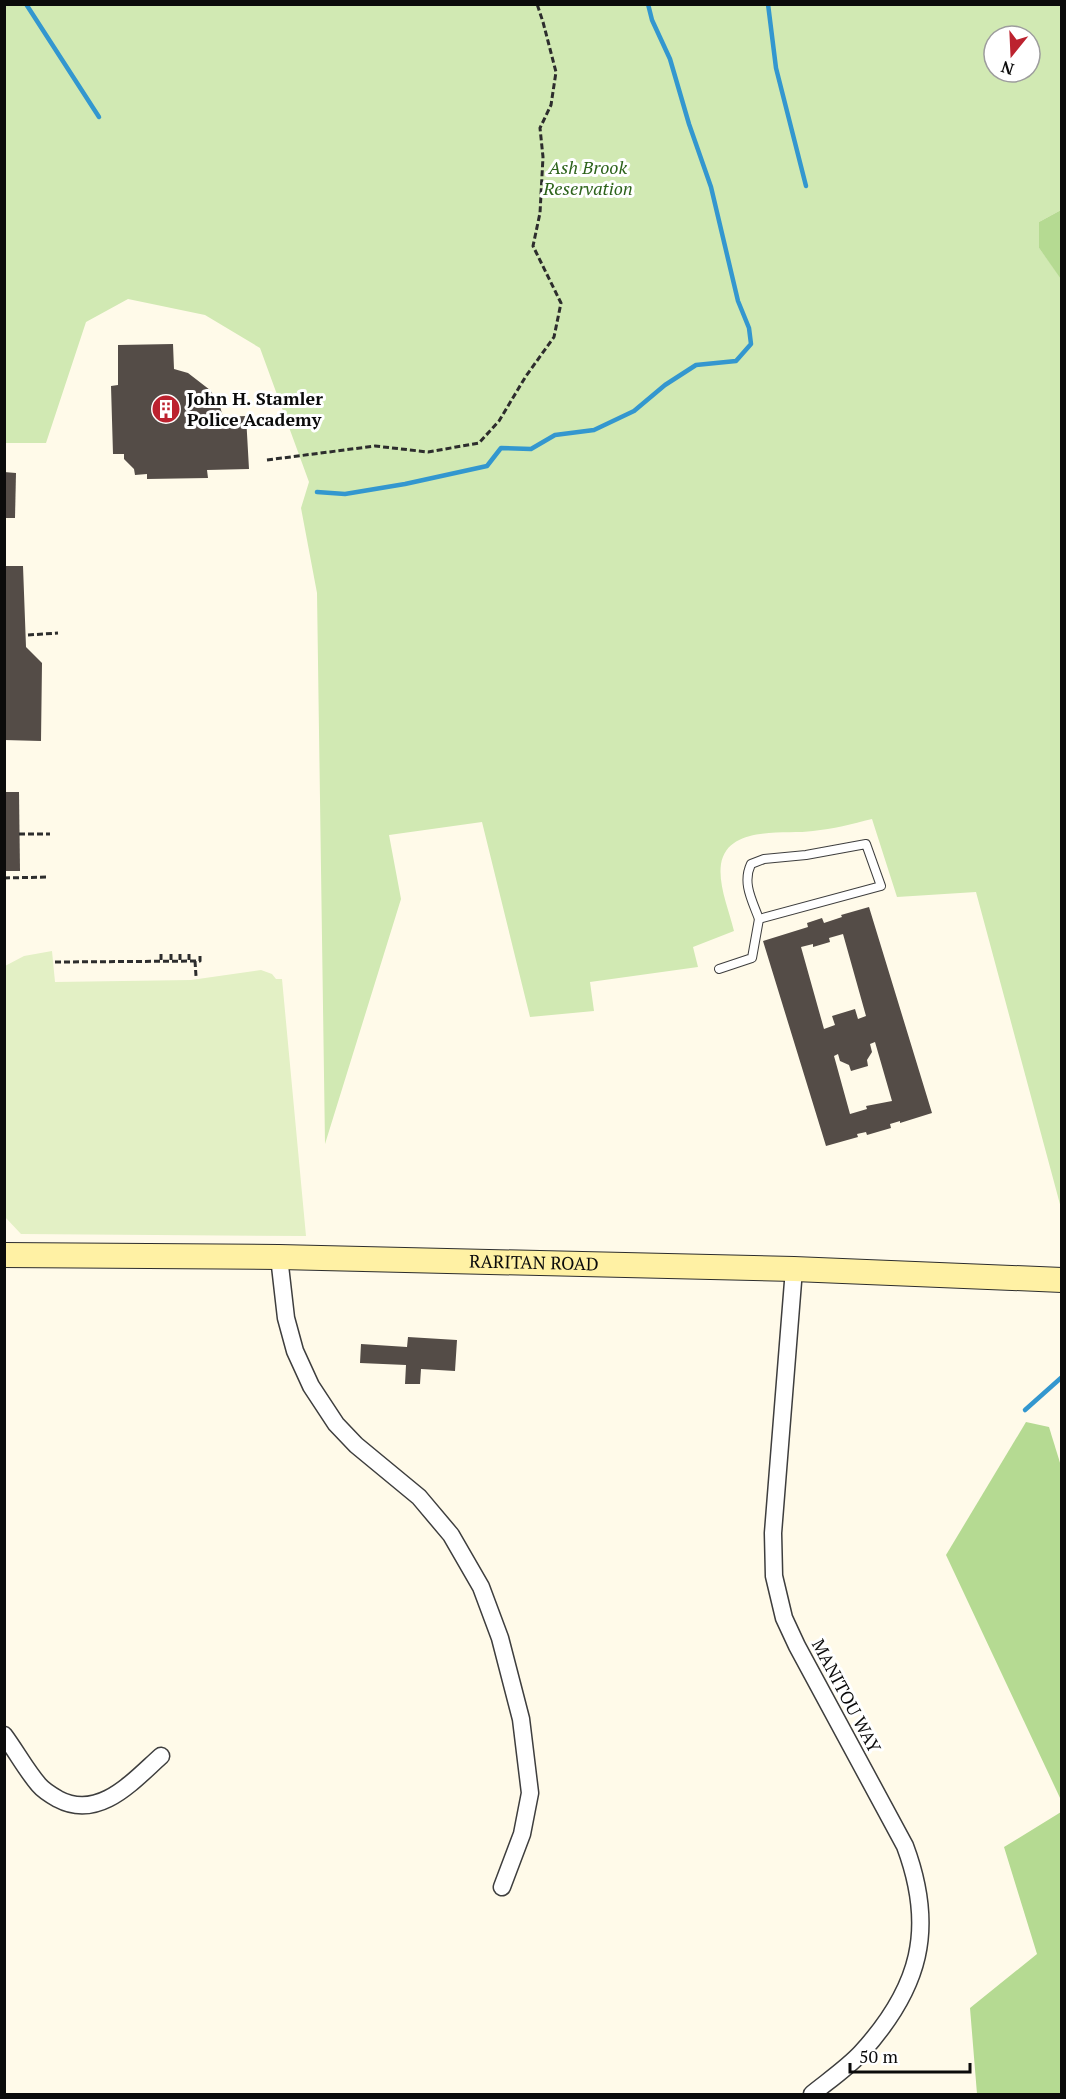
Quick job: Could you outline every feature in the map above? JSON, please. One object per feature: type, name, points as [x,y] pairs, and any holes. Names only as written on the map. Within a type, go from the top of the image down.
[{"type":"street","name":"RARITAN ROAD","points":[[4,1255],[279,1257],[794,1269],[1062,1280]]},
{"type":"street","points":[[279,1257],[286,1318],[295,1352],[311,1386],[336,1424],[356,1444],[419,1497],[451,1535],[481,1587],[500,1638],[521,1719],[530,1793],[522,1834],[502,1887]]},
{"type":"street","name":"MANITOU WAY","points":[[794,1269],[772,1533],[774,1576],[784,1618],[797,1646],[905,1846],[915,1872],[921,1908],[916,1962],[894,2011],[860,2054],[812,2094]]},
{"type":"street","points":[[4,1735],[39,1785],[48,1794],[76,1805],[105,1801],[121,1792],[161,1756]]},
{"type":"lane","points":[[719,969],[752,958],[759,919],[746,883],[747,872],[751,864],[764,859],[806,855],[866,844],[881,886],[759,919]]},
{"type":"path","points":[[267,460],[375,446],[428,452],[479,443],[500,421],[525,376],[554,337],[561,303],[533,246],[540,213],[543,158],[540,128],[551,105],[556,72],[537,4]]},
{"type":"path","points":[[28,635],[58,633]]},
{"type":"path","points":[[19,834],[50,834]]},
{"type":"path","points":[[4,878],[50,877]]},
{"type":"path","points":[[161,954],[161,961]]},
{"type":"path","points":[[171,954],[171,961]]},
{"type":"path","points":[[180,954],[180,961]]},
{"type":"path","points":[[189,954],[189,961]]},
{"type":"path","points":[[55,962],[200,961],[200,954]]},
{"type":"path","points":[[195,961],[196,976]]},
{"type":"green space","name":"Ash Brook Reservation","points":[[4,5],[1061,5],[1061,210],[1039,222],[1039,248],[1062,279],[1061,1208],[976,892],[897,897],[872,819],[820,830],[760,834],[746,837],[735,843],[726,851],[720,872],[722,889],[734,931],[693,947],[698,967],[590,982],[594,1011],[530,1017],[482,822],[389,835],[401,899],[325,1144],[317,593],[301,508],[309,482],[260,348],[205,315],[128,299],[86,322],[46,443],[5,443]]},
{"type":"green space","points":[[1061,210],[1061,279],[1039,248],[1039,222]]},
{"type":"green space","points":[[52,951],[55,982],[191,980],[261,970],[272,974],[276,979],[282,979],[306,1236],[21,1234],[5,1217],[5,966],[24,956]]},
{"type":"green space","points":[[1026,1422],[1049,1427],[1061,1466],[1061,1800],[946,1555]]},
{"type":"green space","points":[[1061,1812],[1061,2094],[977,2094],[970,2008],[1037,1954],[1004,1847]]},
{"type":"building","name":"John H. Stamler Police Academy","points":[[173,344],[174,369],[188,373],[210,390],[219,403],[223,417],[246,416],[249,469],[207,470],[208,478],[147,479],[147,474],[135,475],[134,469],[124,459],[124,454],[113,454],[111,386],[118,385],[118,345]]},
{"type":"building","points":[[4,472],[16,473],[15,518],[4,518]]},
{"type":"building","points":[[4,566],[23,566],[26,647],[42,663],[41,741],[4,740]]},
{"type":"building","points":[[4,792],[19,792],[20,871],[4,871]]},
{"type":"building","points":[[869,907],[932,1113],[890,1124],[891,1128],[867,1135],[866,1132],[857,1134],[858,1137],[826,1146],[763,941],[808,927],[807,923],[822,918],[824,923],[842,917],[841,915]],"holes":[[[843,934],[866,1016],[858,1019],[855,1009],[832,1016],[835,1025],[824,1029],[801,947],[813,944],[813,947],[830,942],[829,938]],[[875,1042],[892,1101],[866,1106],[867,1109],[850,1114],[834,1056],[838,1054],[840,1061],[849,1065],[851,1071],[868,1066],[867,1060],[872,1052],[870,1044]]]},
{"type":"building","points":[[408,1337],[457,1340],[455,1371],[421,1369],[420,1384],[405,1384],[406,1365],[360,1363],[361,1344],[407,1347]]},
{"type":"waterway","points":[[26,4],[99,117]]},
{"type":"waterway","points":[[317,492],[345,494],[487,466],[501,448],[531,449],[555,435],[594,430],[634,411],[665,385],[696,365],[736,361],[751,344],[749,328],[738,301],[711,187],[670,59],[652,20],[648,4]]},
{"type":"waterway","points":[[768,4],[776,68],[806,186]]},
{"type":"waterway","points":[[1025,1410],[1062,1377]]},
{"type":"place","name":"John H. Stamler Police Academy","points":[[166,409]]}]
